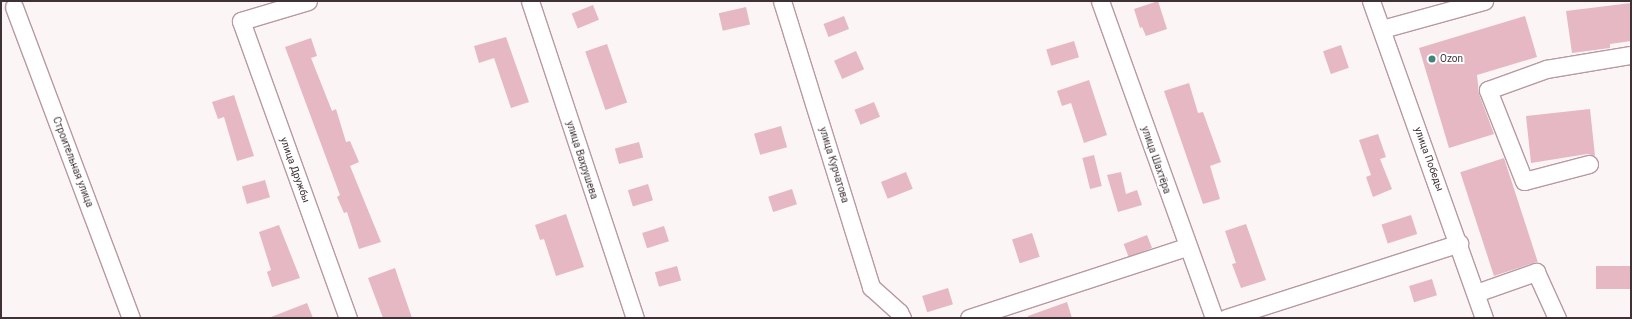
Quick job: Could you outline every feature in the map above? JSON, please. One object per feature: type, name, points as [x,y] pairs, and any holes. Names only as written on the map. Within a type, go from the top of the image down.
[{"type":"street","name":"улица Дружбы","points":[[308,1],[241,21],[348,318]]},
{"type":"street","name":"улица Вахрушева","points":[[530,1],[635,318]]},
{"type":"street","name":"улица Курчатова","points":[[782,1],[871,287],[899,312],[902,318]]},
{"type":"street","name":"улица Шахтёра","points":[[1100,1],[1186,247],[1214,318]]},
{"type":"street","name":"улица Победы","points":[[1371,1],[1459,243],[1484,318]]},
{"type":"street","points":[[1382,29],[1484,1]]},
{"type":"street","name":"Строительная улица","points":[[14,7],[131,318]]},
{"type":"street","points":[[1589,164],[1524,181],[1488,90],[1546,69],[1631,55]]},
{"type":"street","points":[[1226,318],[1459,243]]},
{"type":"street","points":[[969,318],[1186,247]]},
{"type":"street","points":[[1476,293],[1536,272],[1557,318]]},
{"type":"building","points":[[1158,1],[1167,29],[1146,36],[1142,27],[1140,28],[1134,9]]},
{"type":"building","points":[[1631,3],[1631,41],[1610,44],[1610,48],[1572,53],[1566,11]]},
{"type":"building","points":[[593,5],[599,20],[578,28],[572,14]]},
{"type":"building","points":[[746,7],[750,25],[723,31],[719,13]]},
{"type":"building","points":[[844,16],[849,29],[828,37],[823,24]]},
{"type":"building","points":[[1525,16],[1537,57],[1477,75],[1479,94],[1494,134],[1449,148],[1419,48]]},
{"type":"building","points":[[506,37],[529,102],[511,108],[494,58],[479,63],[474,46]]},
{"type":"building","points":[[311,38],[317,56],[311,58],[332,111],[336,109],[346,142],[350,141],[359,162],[350,166],[381,242],[359,249],[347,212],[344,213],[337,197],[340,195],[285,47]]},
{"type":"building","points":[[1074,41],[1079,57],[1051,66],[1046,49]]},
{"type":"building","points":[[607,44],[627,103],[605,110],[585,51]]},
{"type":"building","points":[[1341,45],[1349,68],[1331,74],[1323,51]]},
{"type":"building","points":[[856,51],[864,69],[842,79],[834,61]]},
{"type":"building","points":[[1089,80],[1107,135],[1084,143],[1071,103],[1062,106],[1057,91]]},
{"type":"building","points":[[1189,83],[1198,113],[1203,112],[1221,162],[1210,166],[1220,199],[1203,204],[1164,91]]},
{"type":"building","points":[[234,95],[254,156],[237,161],[224,117],[218,119],[212,102]]},
{"type":"building","points":[[874,102],[880,117],[861,125],[855,110]]},
{"type":"building","points":[[1590,109],[1595,156],[1587,154],[1531,163],[1526,116]]},
{"type":"building","points":[[781,126],[787,147],[760,155],[754,134]]},
{"type":"building","points":[[1378,134],[1386,157],[1380,159],[1392,189],[1373,197],[1366,177],[1371,175],[1359,140]]},
{"type":"building","points":[[639,142],[643,157],[619,164],[615,148]]},
{"type":"building","points":[[1094,155],[1102,186],[1090,189],[1082,158]]},
{"type":"building","points":[[1504,158],[1538,262],[1494,276],[1460,172]]},
{"type":"building","points":[[906,172],[913,189],[888,199],[881,182]]},
{"type":"building","points":[[1121,172],[1126,194],[1137,190],[1142,205],[1118,212],[1107,175]]},
{"type":"building","points":[[265,180],[270,197],[247,204],[242,187]]},
{"type":"building","points":[[648,184],[653,200],[633,206],[628,190]]},
{"type":"building","points":[[792,189],[797,204],[773,212],[768,197]]},
{"type":"building","points":[[566,214],[584,267],[556,276],[544,239],[540,240],[535,225]]},
{"type":"building","points":[[1411,215],[1417,234],[1388,244],[1382,225]]},
{"type":"building","points":[[1246,224],[1266,280],[1241,288],[1232,264],[1236,263],[1225,231]]},
{"type":"building","points":[[279,225],[300,278],[272,287],[267,272],[271,270],[259,232]]},
{"type":"building","points":[[664,226],[669,241],[647,248],[642,233]]},
{"type":"building","points":[[1032,233],[1040,257],[1020,263],[1012,239]]},
{"type":"building","points":[[1147,235],[1152,248],[1129,257],[1124,244]]},
{"type":"building","points":[[677,266],[681,280],[659,287],[655,272]]},
{"type":"building","points":[[1596,266],[1631,266],[1631,289],[1596,289]]},
{"type":"building","points":[[395,268],[412,318],[383,318],[368,278]]},
{"type":"building","points":[[1432,279],[1437,295],[1414,302],[1409,286]]},
{"type":"building","points":[[948,288],[953,304],[927,312],[922,296]]},
{"type":"building","points":[[1067,302],[1072,318],[1028,318],[1028,316]]},
{"type":"building","points":[[307,303],[313,318],[271,318],[271,317]]},
{"type":"place","name":"Ozon","points":[[1432,59]]}]
